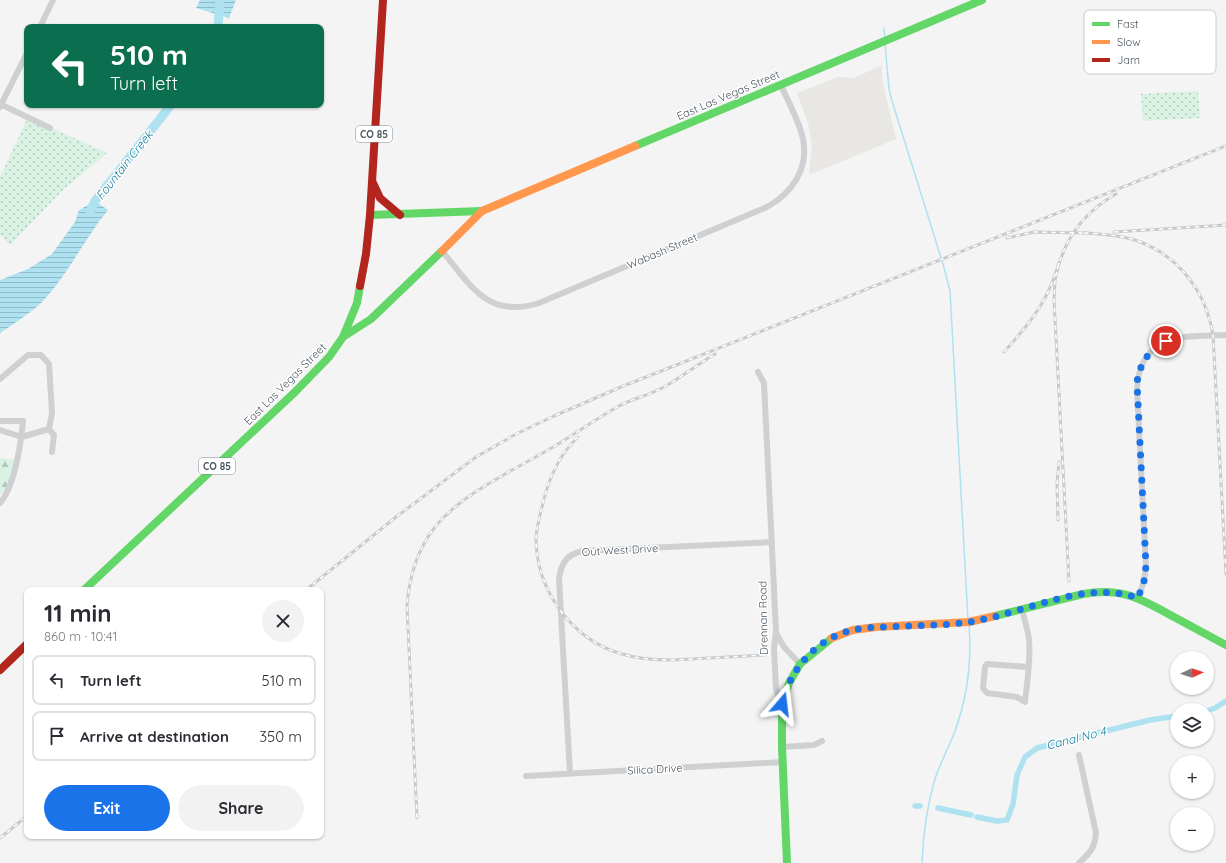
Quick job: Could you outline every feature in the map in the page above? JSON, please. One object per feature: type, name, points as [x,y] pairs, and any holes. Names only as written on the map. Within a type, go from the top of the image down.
[{"type":"main road","name":"CO 85","points":[[370,216],[383,0]]},
{"type":"main road","name":"East Las Vegas Street","points":[[87,587],[295,392],[329,357],[343,337],[353,314],[360,292],[370,216],[482,211],[982,0]]},
{"type":"main road","points":[[372,179],[380,198],[400,215]]},
{"type":"main road","name":"East Las Vegas Street","points":[[343,337],[371,320],[482,211]]},
{"type":"main road","points":[[782,704],[789,683],[800,664],[822,644],[837,635],[849,631],[876,627],[959,624],[1094,592],[1119,593],[1138,598],[1226,645]]},
{"type":"main road","points":[[0,670],[24,647]]},
{"type":"main road","name":"Drennan Road","points":[[782,704],[782,747],[787,863]]},
{"type":"street","points":[[41,24],[53,0]]},
{"type":"street","points":[[24,59],[0,105],[50,128]]},
{"type":"street","name":"Wabash Street","points":[[442,251],[472,287],[488,301],[503,306],[523,307],[540,303],[767,207],[777,201],[789,190],[798,176],[803,160],[804,146],[801,131],[781,85]]},
{"type":"street","points":[[1138,598],[1144,581],[1146,566],[1137,390],[1139,369],[1150,352],[1166,341],[1182,338],[1226,335]]},
{"type":"street","points":[[0,379],[28,355],[41,355],[49,364],[52,413],[48,428]]},
{"type":"street","name":"Drennan Road","points":[[758,372],[764,383],[776,631],[774,649],[776,689],[782,704]]},
{"type":"street","points":[[0,421],[23,420],[22,437],[11,483],[4,499],[0,503]]},
{"type":"street","points":[[0,430],[22,437],[48,428]]},
{"type":"street","points":[[48,428],[54,434],[52,452]]},
{"type":"street","name":"Out West Drive","points":[[570,773],[560,579],[561,568],[566,558],[574,553],[583,551],[772,542]]},
{"type":"street","points":[[1022,609],[1029,640],[1028,667],[1025,702],[1017,697],[986,693],[984,691],[985,667],[987,664],[1028,667]]},
{"type":"street","points":[[776,631],[780,642],[800,664]]},
{"type":"street","points":[[782,747],[814,745],[822,741]]},
{"type":"street","points":[[1079,755],[1096,833],[1095,842],[1089,854],[1079,863]]},
{"type":"street","name":"Silica Drive","points":[[526,776],[783,762]]},
{"type":"shaded area","points":[[882,65],[882,78],[896,139],[809,175],[812,145],[808,123],[797,93],[838,77],[854,78]]},
{"type":"green space","points":[[1198,91],[1200,118],[1143,121],[1141,94]]},
{"type":"green space","points":[[28,117],[107,153],[63,190],[10,245],[0,235],[0,177]]},
{"type":"green space","points":[[0,458],[16,460],[10,485],[0,495]]},
{"type":"water","points":[[200,0],[236,0],[229,18],[196,8]]},
{"type":"water","points":[[95,201],[108,210],[99,221],[68,269],[38,306],[0,333],[0,280],[28,269],[52,254],[75,222],[79,210]]},
{"type":"waterway","name":"Fountain Creek","points":[[218,24],[220,0]]},
{"type":"waterway","points":[[884,28],[885,38]]},
{"type":"waterway","points":[[885,44],[889,89],[892,101],[950,291],[968,620]]},
{"type":"waterway","name":"Fountain Creek","points":[[90,212],[95,201],[169,108]]},
{"type":"waterway","points":[[922,863],[923,841],[932,789],[939,767],[955,731],[963,706],[968,679],[970,653],[969,626]]},
{"type":"waterway","name":"Canal No 4","points":[[1214,708],[1226,701]]},
{"type":"waterway","name":"Canal No 4","points":[[977,817],[997,821],[1007,820],[1013,804],[1017,775],[1025,757],[1037,748],[1150,720],[1170,717]]},
{"type":"waterway","name":"Canal No 4","points":[[915,806],[920,806]]},
{"type":"waterway","name":"Canal No 4","points":[[938,808],[971,815]]},
{"type":"railway","points":[[310,587],[396,517],[476,457],[516,434],[621,387],[1226,146]]},
{"type":"railway","points":[[1004,352],[1028,324],[1044,300],[1070,238],[1087,216],[1116,194]]},
{"type":"railway","points":[[1114,232],[1226,225]]},
{"type":"railway","points":[[1007,238],[1034,232],[1088,233]]},
{"type":"railway","points":[[1084,233],[1103,234],[1135,240],[1165,255],[1188,277],[1204,304],[1213,335],[1226,574]]},
{"type":"railway","points":[[1059,263],[1055,280],[1054,300],[1069,581]]},
{"type":"railway","points":[[417,818],[407,606],[412,575],[423,545],[435,527],[446,515],[475,492],[555,446],[619,406],[664,387],[715,354]]},
{"type":"railway","points":[[578,437],[565,451],[552,475],[545,493],[536,538],[542,576],[550,594],[560,610],[573,625],[587,637],[604,647],[628,656],[648,659],[673,660],[765,655]]},
{"type":"railway","points":[[1058,520],[1057,483],[1059,462]]},
{"type":"railway","points":[[0,838],[24,818]]},
{"type":"traffic: fast","points":[[635,146],[982,0]]},
{"type":"traffic: fast","points":[[370,215],[482,211]]},
{"type":"traffic: fast","points":[[343,337],[371,319],[442,251]]},
{"type":"traffic: fast","points":[[87,587],[295,392],[329,357],[343,337],[357,303],[360,286]]},
{"type":"traffic: fast","points":[[995,616],[1083,594],[1097,592],[1120,593],[1141,600],[1226,645]]},
{"type":"traffic: fast","points":[[787,863],[782,747],[782,705],[789,683],[800,664],[832,638]]},
{"type":"traffic: slow","points":[[442,251],[482,211],[635,146]]},
{"type":"traffic: slow","points":[[832,638],[853,630],[876,627],[969,622],[995,616]]},
{"type":"traffic: jam","points":[[360,286],[366,254],[370,215],[383,0]]},
{"type":"traffic: jam","points":[[373,183],[380,198],[400,215]]},
{"type":"traffic: jam","points":[[0,670],[24,647]]},
{"type":"route","points":[[782,704],[789,683],[800,664],[822,644],[845,632],[876,627],[959,624],[990,618],[1094,592],[1119,593],[1138,598],[1146,575],[1146,566],[1137,382],[1139,369],[1142,363],[1150,352],[1166,341]]}]
